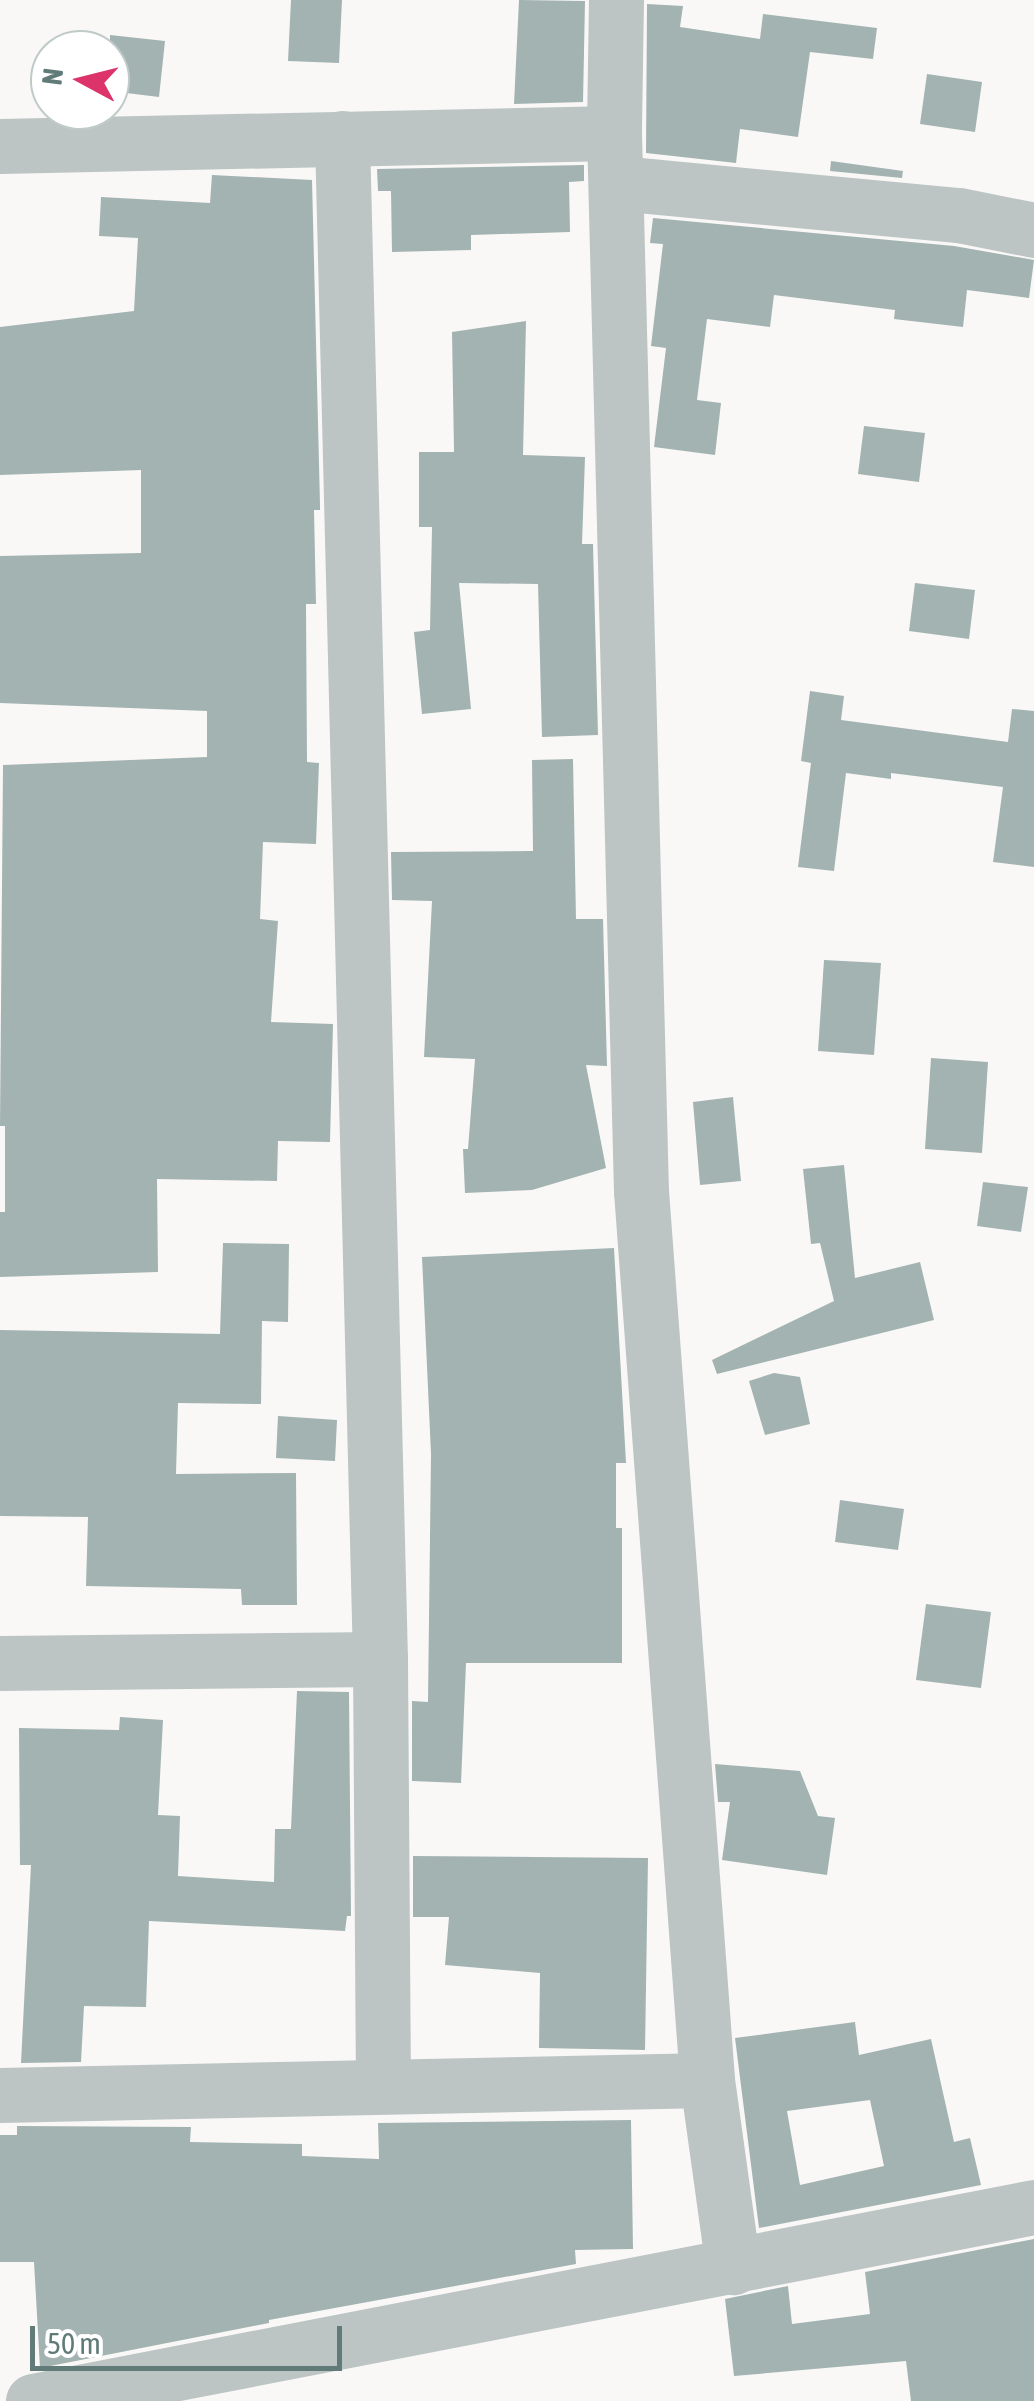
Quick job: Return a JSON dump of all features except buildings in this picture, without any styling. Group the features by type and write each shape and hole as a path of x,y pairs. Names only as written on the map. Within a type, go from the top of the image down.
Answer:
{"street":[{"path":"616,0 616,158 641,1191 707,2080 733,2267"},
{"path":"342,138 380,1659 383,2086"},
{"path":"0,146 342,138 616,158 1034,230"},
{"path":"0,1663 380,1659"},
{"path":"0,2095 707,2080"},
{"path":"33,2401 1034,2207"}]}
